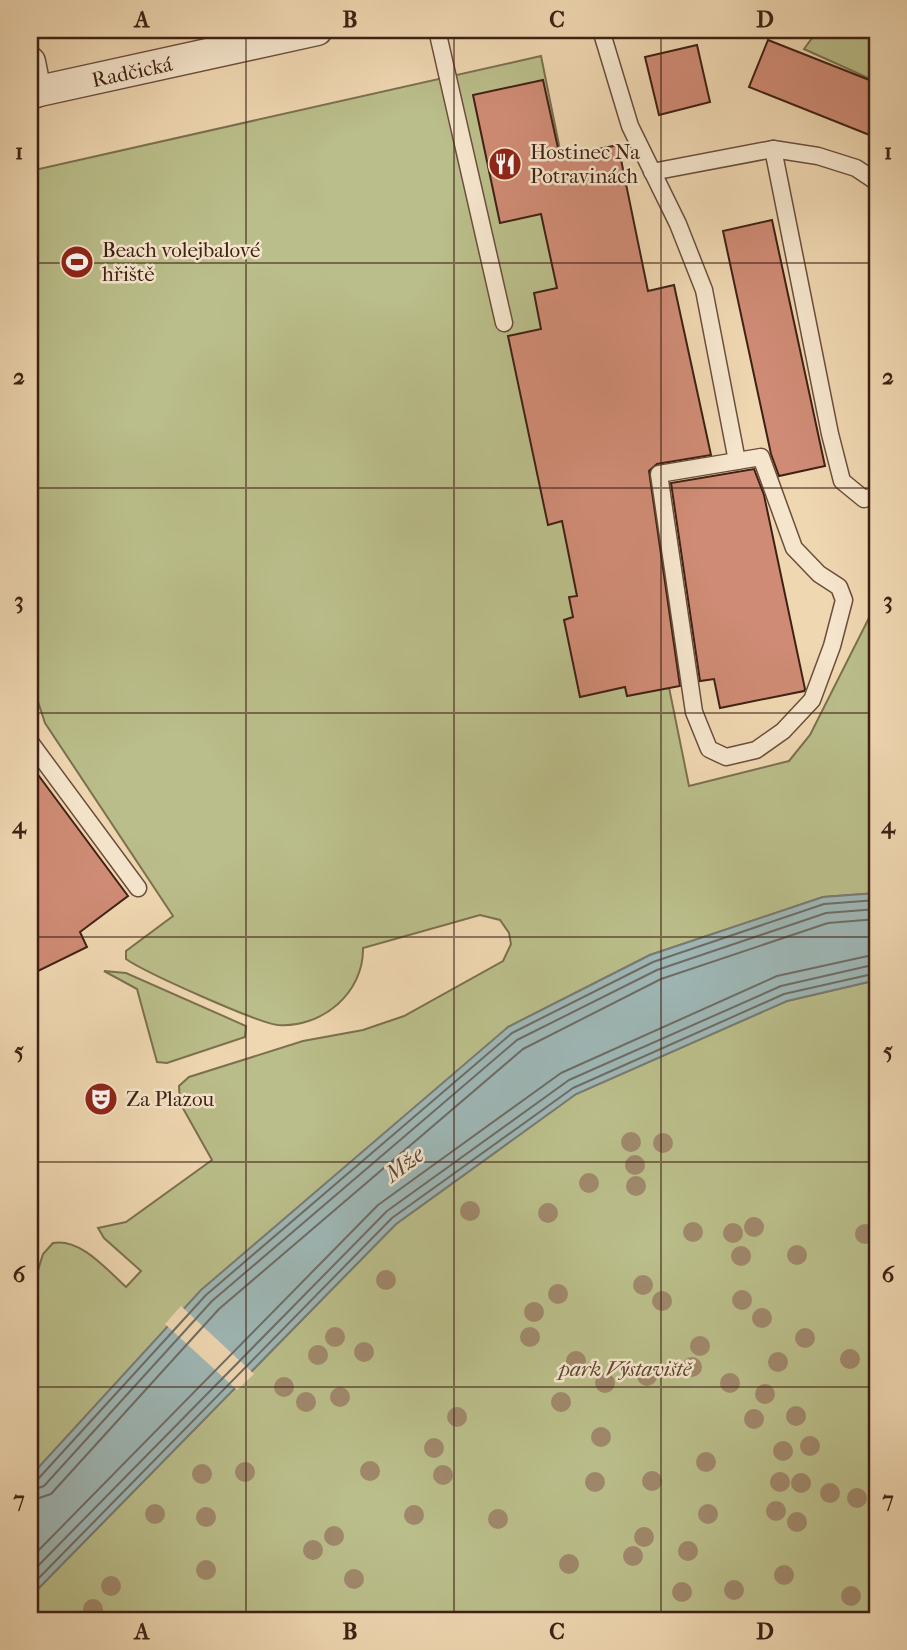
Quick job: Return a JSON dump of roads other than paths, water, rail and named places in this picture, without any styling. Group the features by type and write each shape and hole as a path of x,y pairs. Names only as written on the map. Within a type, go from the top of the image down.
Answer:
{"street":[{"name":"Radčická","path":"33,93 317,30"},
{"path":"30,62 33,93"}],"lane":[{"path":"437,30 504,323"},
{"path":"601,30 630,126 678,224 704,290 737,461"},
{"path":"652,172 773,149 830,160 856,168 877,181"},
{"path":"773,149 805,320 842,481 864,499 877,495"},
{"path":"761,457 794,548 819,574 839,587 844,600 832,646 812,700 783,732 756,750 726,757 709,749 694,712 659,474 737,461 761,457"},
{"path":"30,742 138,888"}],"water":[{"name":"Mže","path":"877,893 877,980 787,1001 576,1094 396,1224 30,1597 30,1479 37,1469 201,1290 508,1027 650,955 823,897"}],"place":[{"name":"Hostinec Na Potravinách","path":"505,164"},
{"name":"Beach volejbalové hřiště","path":"77,262"},
{"name":"Za Plazou","path":"101,1099"}],"park label":[{"name":"park Výstaviště","path":"625,1369"}]}
